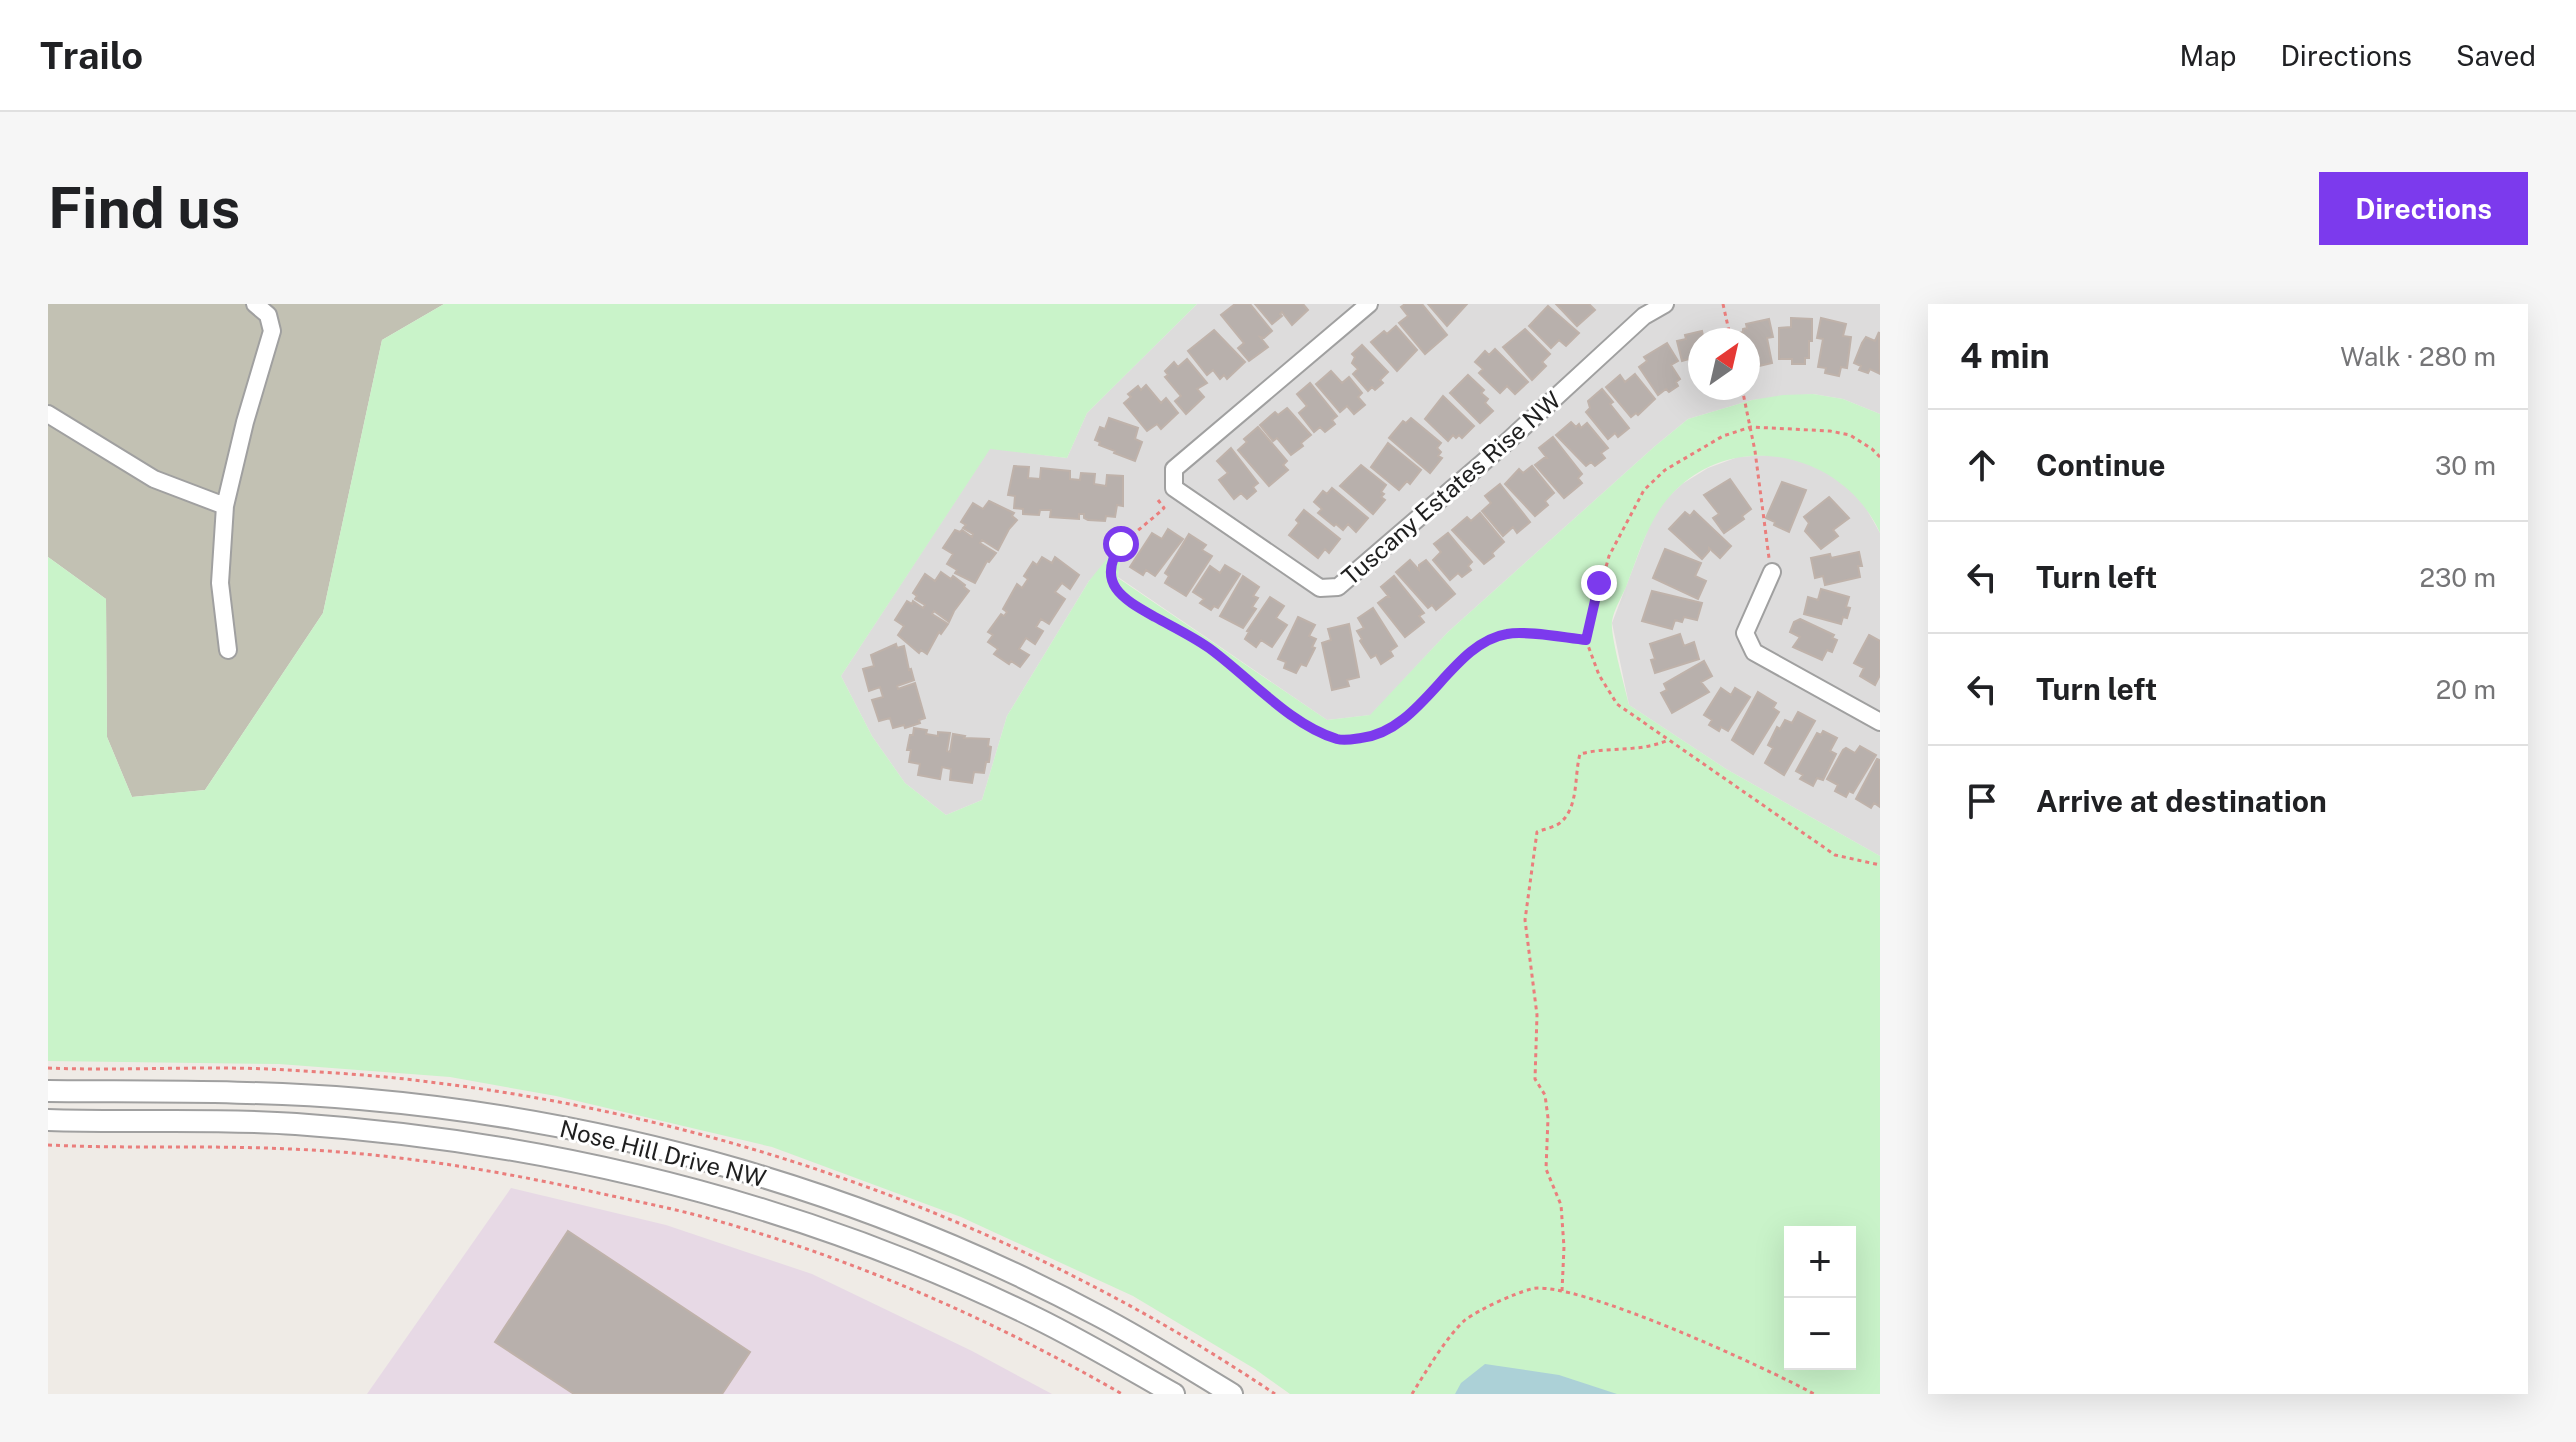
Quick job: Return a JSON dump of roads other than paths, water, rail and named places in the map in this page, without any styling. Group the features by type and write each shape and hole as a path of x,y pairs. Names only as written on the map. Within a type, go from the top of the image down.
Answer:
{"street":[{"path":"228,650 220,583 225,506 245,422 272,331 271,320 255,304"},
{"name":"Tuscany Estates Rise NW","path":"1369,304 1174,469 1174,488 1320,588 1338,587 1508,441 1644,316 1665,304"},
{"path":"48,414 154,479 225,506"},
{"path":"1772,572 1745,633 1754,652 1880,722"},
{"name":"Nose Hill Drive NW","path":"48,1091 359,1099 519,1120 649,1145 801,1189 870,1212 950,1245 1098,1315 1232,1394"},
{"name":"Nose Hill Drive NW","path":"48,1120 266,1123 339,1128 467,1142 557,1157 656,1179 791,1218 958,1282 1036,1318 1174,1394"}],"water":[{"path":"1485,1364 1559,1375 1617,1394 1455,1394 1461,1383"}]}
